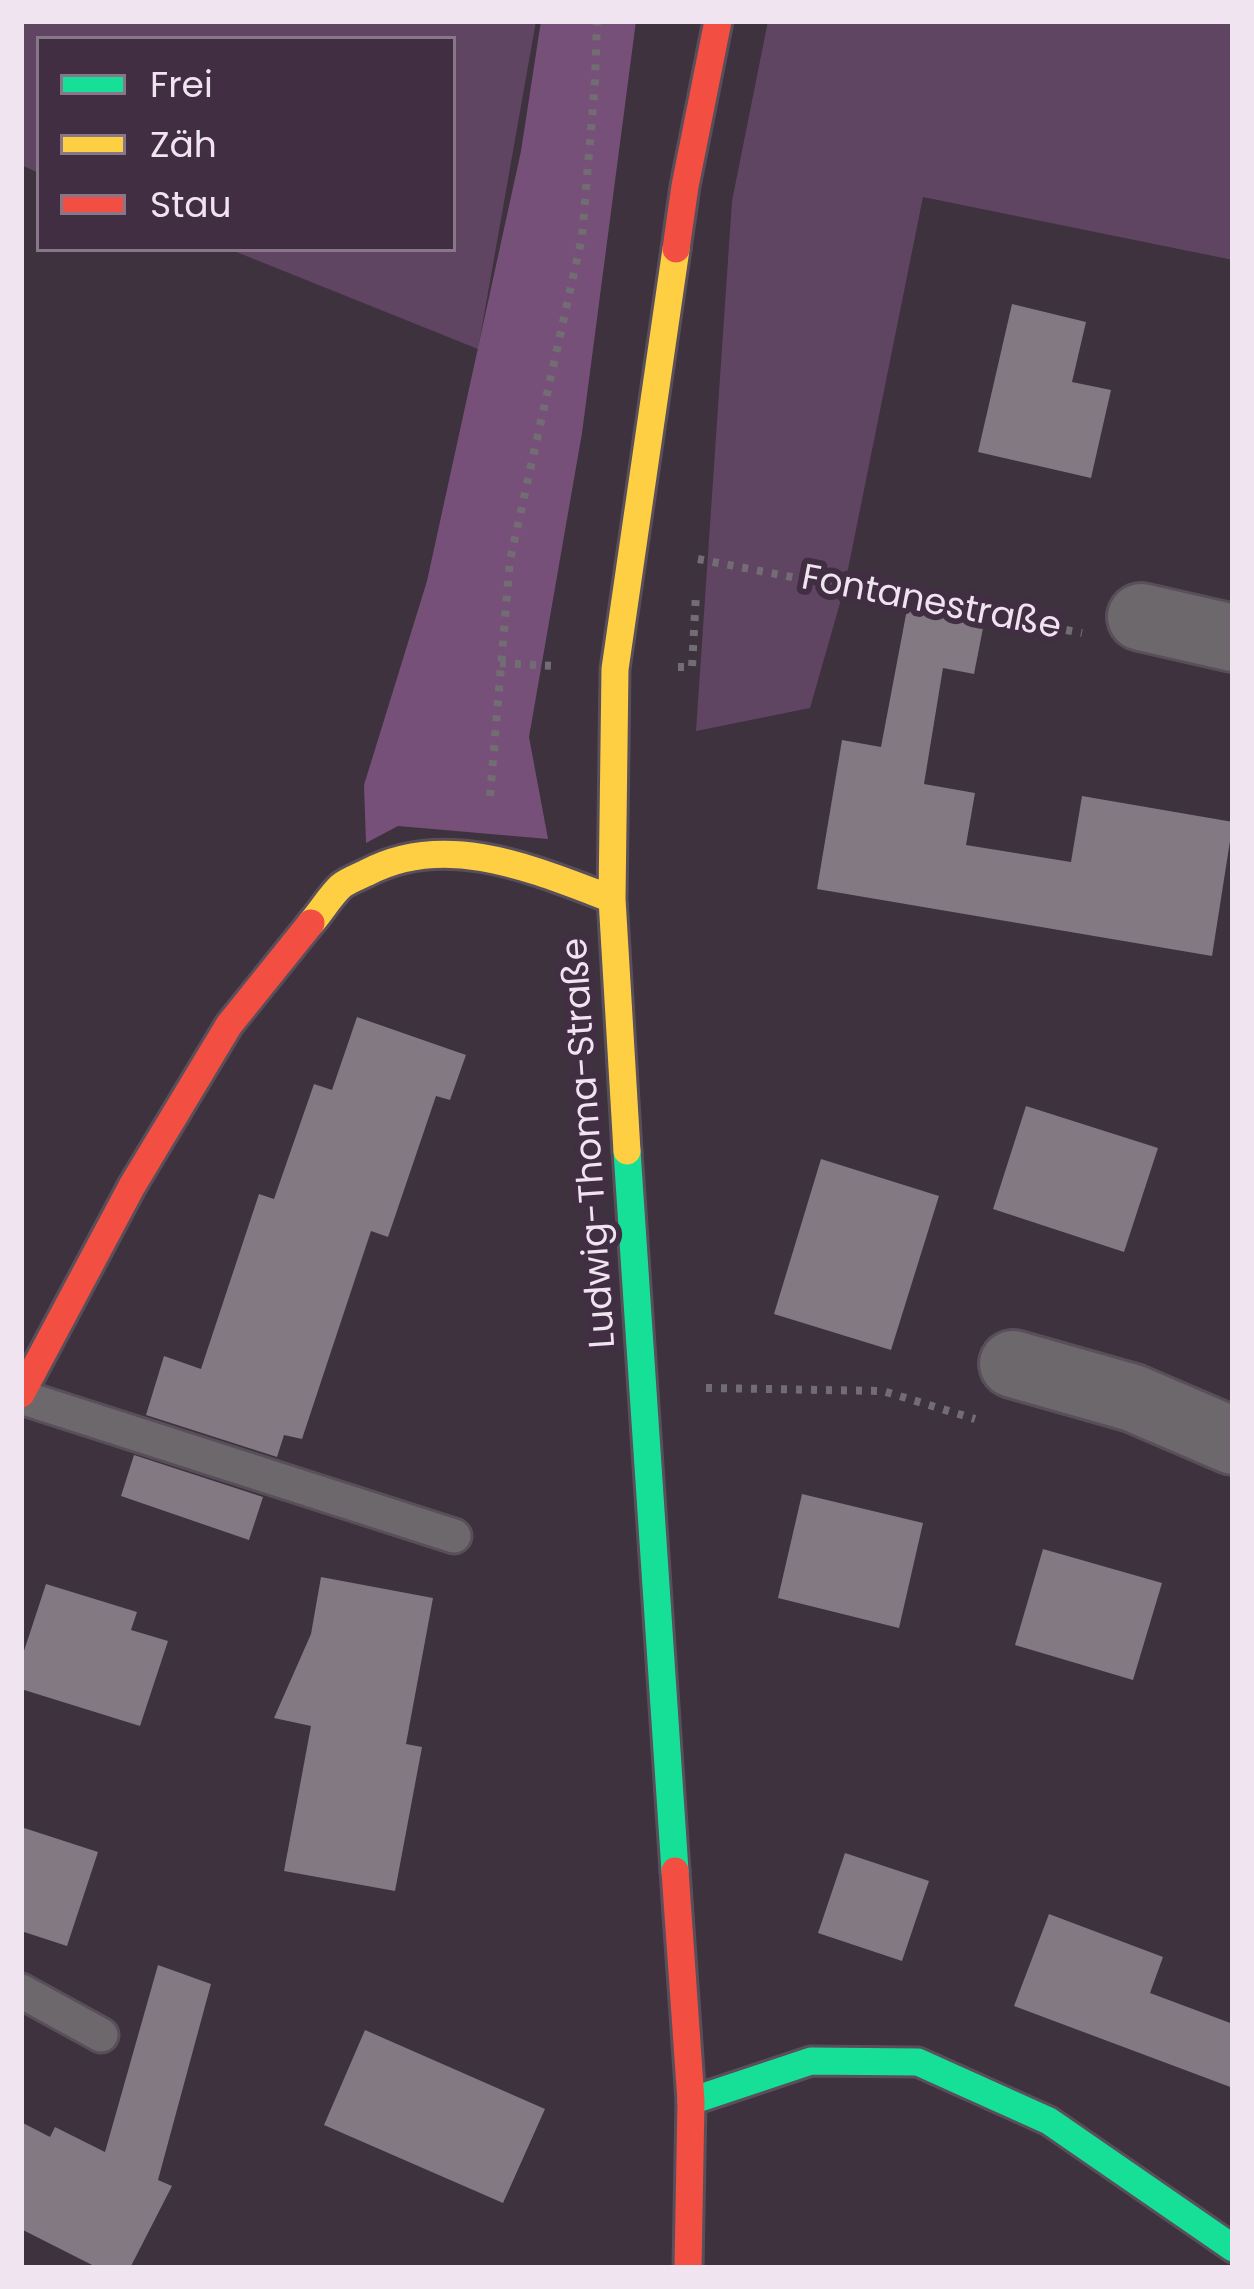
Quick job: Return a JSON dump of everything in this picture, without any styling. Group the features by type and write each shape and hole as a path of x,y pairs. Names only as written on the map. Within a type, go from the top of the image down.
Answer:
{"street":[{"name":"Ludwig-Thoma-Straße","path":"688,2268 691,2101 612,898 615,669 685,186 718,21"},
{"path":"1141,617 1233,638"},
{"path":"21,1395 131,1186 229,1025 342,885 382,864 425,855 476,855 612,898"},
{"path":"1013,1364 1133,1398 1233,1441"},
{"path":"691,2101 811,2061 918,2062 1049,2121 1233,2248"}],"lane":[{"path":"21,1395 454,1536"},
{"path":"21,1991 101,2035"}],"path":[{"path":"476,855 490,801 510,560 582,237 597,21"},
{"name":"Fontanestraße","path":"698,559 1087,634 1141,617"},
{"path":"642,1387 883,1391 975,1419 1013,1364"}],"shaded area":[{"path":"21,21 536,21 478,349 236,252 456,252 456,36 36,36 36,172 21,165"},
{"path":"541,21 636,21 582,433 529,737 548,839 398,826 366,843 364,785 427,581 521,151"},
{"path":"768,21 1233,21 1233,260 923,197 844,589 810,708 696,731 732,201"}],"building":[{"path":"1012,304 1086,322 1072,382 1111,390 1091,478 978,452"},
{"path":"911,588 955,595 952,612 985,618 974,674 943,668 924,784 975,793 966,845 1071,862 1082,796 1233,822 1212,956 817,889 842,740 881,747"},
{"path":"357,1017 466,1055 450,1100 436,1096 388,1237 371,1231 302,1439 284,1435 277,1457 146,1415 164,1356 201,1369 259,1194 274,1199 314,1084 332,1090"},
{"path":"1026,1106 1158,1148 1124,1252 993,1209"},
{"path":"821,1159 939,1196 891,1350 774,1314"},
{"path":"134,1455 263,1497 249,1540 121,1496"},
{"path":"802,1494 923,1523 899,1628 778,1598"},
{"path":"1043,1549 1162,1583 1133,1680 1015,1645"},
{"path":"321,1577 433,1598 406,1744 422,1747 395,1891 284,1871 311,1726 274,1718 311,1634"},
{"path":"46,1584 137,1612 131,1630 168,1641 140,1726 21,1689 21,1660"},
{"path":"21,1827 98,1852 67,1946 21,1931"},
{"path":"845,1853 929,1881 902,1961 818,1933"},
{"path":"1049,1914 1163,1957 1150,1993 1233,2024 1233,2088 1014,2006"},
{"path":"158,1965 211,1984 158,2180 172,2186 130,2268 98,2268 21,2229 21,2122 50,2137 55,2127 105,2152"},
{"path":"365,2030 545,2109 503,2203 324,2125"}],"traffic: fast":[{"path":"627,1151 675,1871"},
{"path":"691,2101 811,2061 918,2062 1049,2121 1233,2248"}],"traffic: slow":[{"path":"627,1151 612,899 615,669 676,249"},
{"path":"311,923 346,882 396,861 427,855 490,859 612,899"}],"traffic: jam":[{"path":"676,249 718,21"},
{"path":"21,1394 132,1186 229,1025 311,923"},
{"path":"675,1871 691,2101 688,2268"}]}
